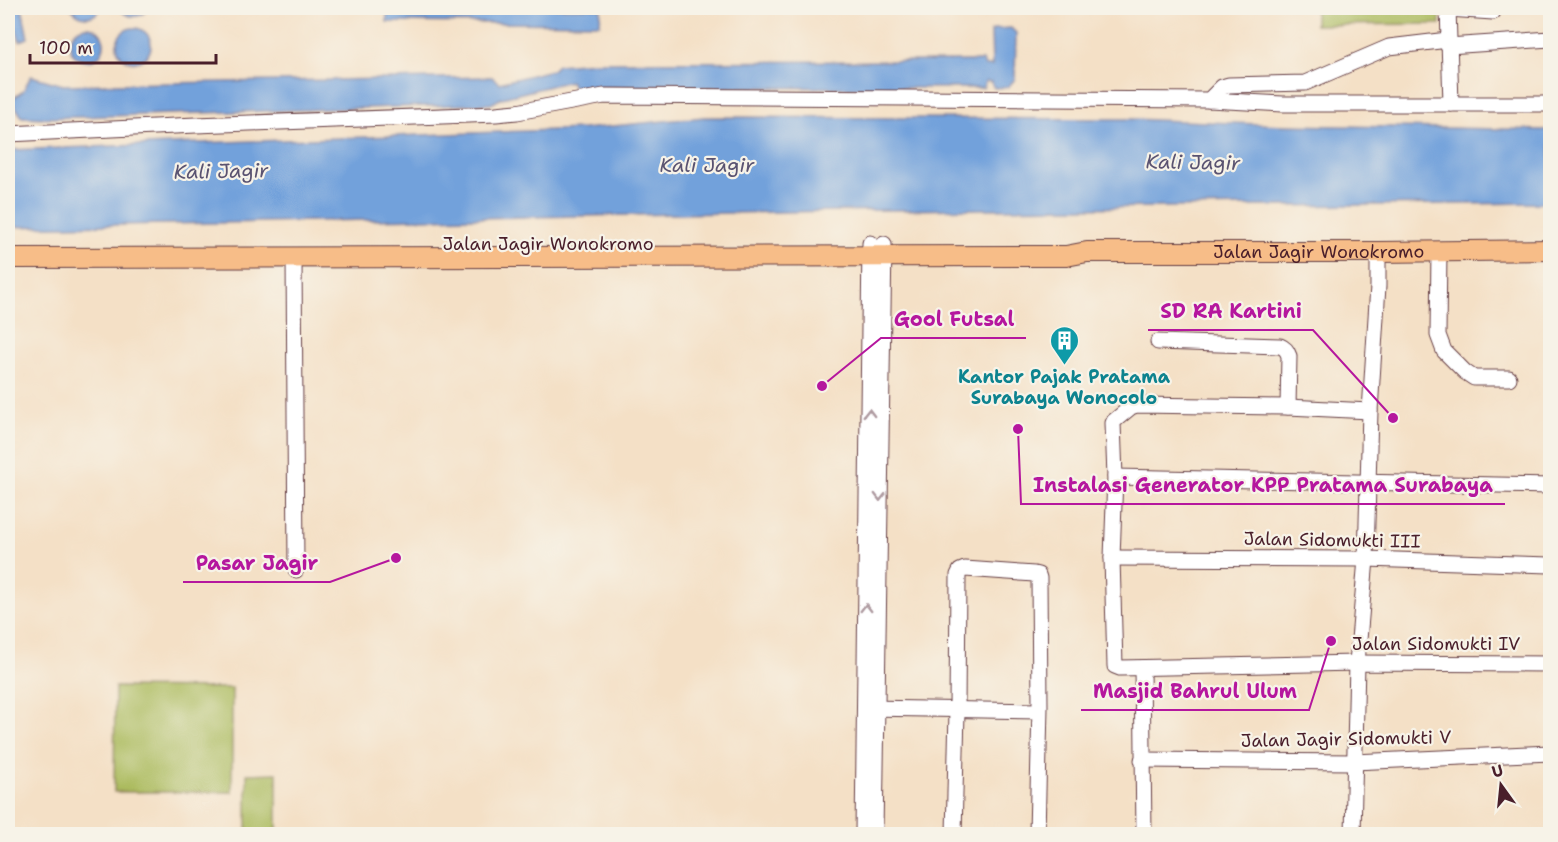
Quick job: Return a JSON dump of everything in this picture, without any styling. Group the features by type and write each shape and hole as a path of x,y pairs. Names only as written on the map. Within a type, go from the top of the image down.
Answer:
{"main road":[{"name":"Jalan Jagir Wonokromo","path":"8,258 93,251 877,250 1050,243 1066,245 1087,252 1551,250"},
{"name":"Jalan Jagir Wonokromo","path":"8,244 93,251 294,257 666,250"}],"street":[{"path":"1451,104 1448,8 1492,12"},
{"path":"1209,100 1222,87 1229,85 1305,83 1389,47 1551,39"},
{"path":"8,134 496,114 604,96 1209,100 1283,104 1551,104"},
{"path":"875,834 871,709 877,250"},
{"path":"1440,250 1438,335 1444,351 1474,378 1509,378"},
{"path":"1353,834 1357,663 1366,559 1378,252"},
{"path":"294,257 296,570"},
{"path":"1158,342 1280,346 1284,348 1288,351 1289,356 1288,407"},
{"path":"1113,558 1115,477 1113,423 1135,406 1288,407 1370,411"},
{"path":"1115,477 1551,486"},
{"name":"Jalan Sidomukti III","path":"1113,558 1366,559 1551,565"},
{"name":"Jalan Sidomukti IV","path":"1113,558 1114,662 1115,666 1120,668 1357,663 1551,664"},
{"path":"954,834 958,575 965,569 1034,574 1039,578 1040,711 1037,834"},
{"path":"1142,668 1144,834"},
{"path":"871,709 1040,711"},
{"path":"863,834 871,709"},
{"name":"Jalan Jagir Sidomukti V","path":"1142,760 1354,762 1551,753"}],"green space":[{"path":"1315,8 1440,8 1440,24 1315,25"},
{"path":"115,687 232,688 232,792 114,792"},
{"path":"277,773 277,834 247,834 247,774"}],"water":[{"path":"8,8 22,8 28,38 20,41 12,19 8,18"},
{"path":"71,8 102,8 95,15 86,17 78,15"},
{"path":"119,8 149,8 138,16 130,16"},
{"path":"387,8 601,8 600,24 387,22"},
{"path":"87,27 99,32 104,44 99,56 87,61 75,56 70,44 75,32"},
{"path":"134,28 146,33 151,45 146,57 134,62 122,57 117,45 122,33"},
{"path":"1011,28 1016,33 1015,79 1008,87 994,88 991,82 986,81 983,88 573,87 570,81 502,98 491,104 46,118 22,117 11,100 23,91 31,76 63,85 492,77 499,83 552,70 557,65 596,62 983,61 985,66 992,66 991,31"},
{"name":"Kali Jagir","path":"704,117 1131,119 1284,125 1550,130 1550,203 889,210 8,227 8,150 583,129"}],"place":[{"name":"Kantor Pajak Pratama Surabaya Wonocolo","path":"1064,366"},
{"name":"Gool Futsal","path":"822,386"},
{"name":"SD RA Kartini","path":"1393,418"},
{"name":"Instalasi Generator KPP Pratama Surabaya","path":"1018,429"},
{"name":"Pasar Jagir","path":"396,558"},
{"name":"Masjid Bahrul Ulum","path":"1331,641"}]}
